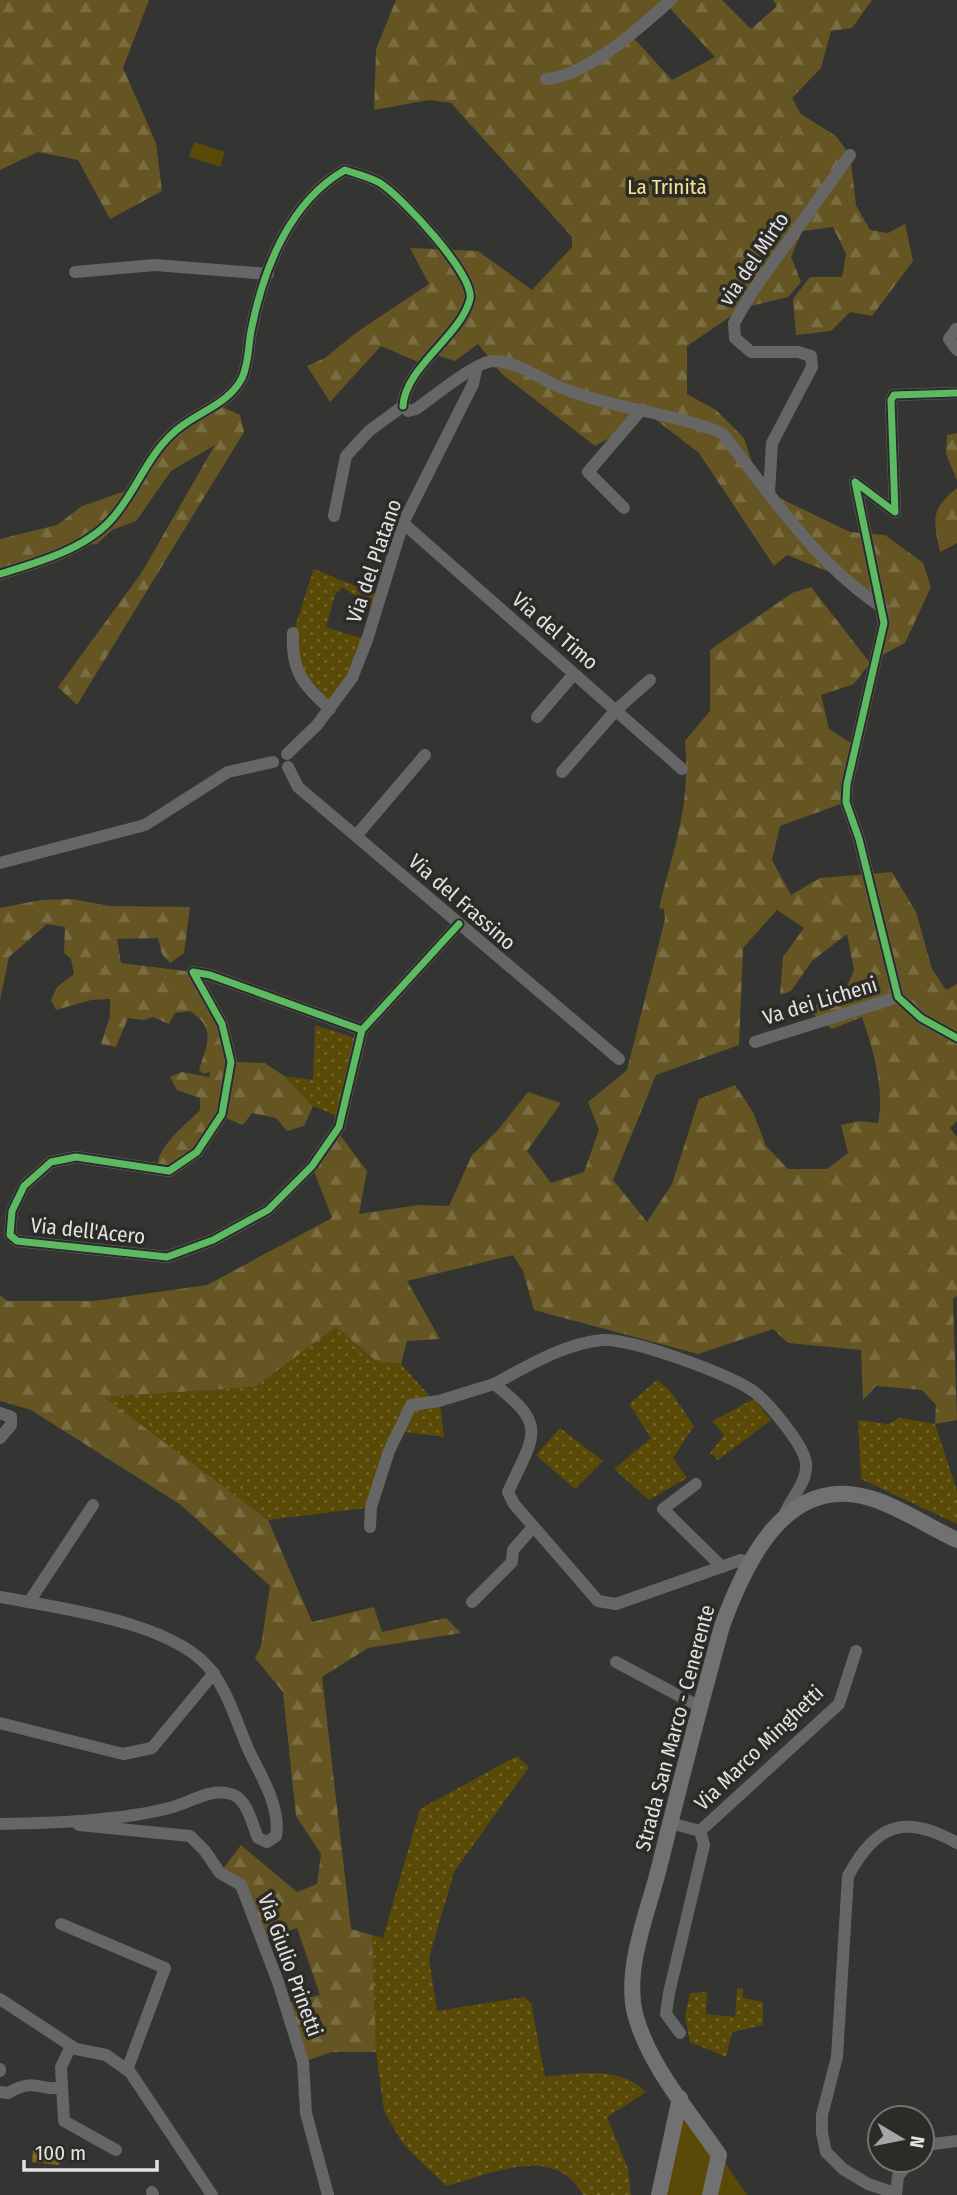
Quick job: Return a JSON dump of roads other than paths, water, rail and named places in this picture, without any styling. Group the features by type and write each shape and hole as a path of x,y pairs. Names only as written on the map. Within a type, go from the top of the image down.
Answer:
{"main road":[{"name":"Strada San Marco - Cenerente","path":"710,2195 719,2155 642,2038 633,1994 639,1947 722,1626 749,1562 784,1516 803,1502 820,1497 862,1497 957,1540"},
{"path":"659,2195 680,2098"}],"street":[{"path":"546,79 556,78 597,59 671,0"},
{"name":"via del Mirto","path":"769,493 772,443 812,367 811,356 798,352 751,352 735,338 734,323 752,292 850,155"},
{"path":"0,574 61,553 110,522 171,434 221,402 240,382 247,366 251,332 277,250 303,203 330,179 345,170 380,183 425,226 468,281 470,298 461,316 406,391 402,406 369,431 345,456 334,516"},
{"path":"75,272 155,265 268,274"},
{"path":"956,329 949,340 957,350"},
{"path":"402,406 408,411 416,409 477,367 491,361 514,365 564,389 698,423 722,433 824,561 859,593 883,608"},
{"name":"Via del Platano","path":"288,761 330,709 361,661 403,523 473,384 477,367"},
{"path":"957,393 908,392 894,395 891,400 895,512 855,482 883,608 884,624 847,784 846,802 859,839 898,998 920,1018 957,1038"},
{"path":"624,509 588,472 642,409"},
{"name":"Via del Timo","path":"403,523 682,769"},
{"path":"293,633 292,653 298,675 330,709"},
{"path":"537,717 574,674"},
{"path":"562,772 616,710 650,680"},
{"path":"356,836 425,755"},
{"path":"0,863 145,825 228,772 273,762 277,769 288,761"},
{"name":"Via del Frassino","path":"288,761 298,787 619,1059"},
{"name":"Via dell'Acero","path":"362,1030 210,975 193,972 222,1024 231,1062 222,1114 197,1152 169,1171 76,1157 51,1162 24,1186 12,1211 10,1235 17,1241 167,1257 213,1240 268,1210 312,1166 339,1127 362,1030 459,924"},
{"name":"Va dei Licheni","path":"755,1042 898,998"},
{"path":"370,1527 371,1507 389,1451 411,1405 439,1401 494,1384 541,1359 589,1342 607,1340 681,1360 735,1380 762,1399 801,1448 806,1462 806,1477 784,1516"},
{"path":"494,1384 521,1405 531,1423 528,1447 508,1492 514,1504 598,1601 616,1604 741,1560 749,1562"},
{"path":"0,1413 11,1417 10,1425 0,1438"},
{"path":"696,1484 663,1509 722,1567"},
{"path":"29,1602 93,1504"},
{"path":"472,1602 512,1562 513,1550 533,1527"},
{"path":"0,1597 110,1618 155,1632 202,1660 214,1673 273,1804 276,1836 267,1842 258,1839 242,1800 230,1793 204,1795 173,1807 115,1816 0,1824"},
{"name":"Via Marco Minghetti","path":"700,1831 839,1704 856,1651"},
{"path":"616,1662 700,1707"},
{"path":"0,1723 123,1754 152,1748 214,1673"},
{"name":"Via Giulio Prinetti","path":"40,1821 156,1830 190,1836 205,1850 220,1873 241,1885 282,1993 300,2050 306,2113 328,2195"},
{"name":"Via Marco Minghetti","path":"670,1823 700,1831"},
{"path":"900,2174 896,2194 868,2184 843,2169 827,2152 822,2133 822,2116 837,2057 848,1875 860,1854 881,1832 905,1826 932,1828 957,1843"},
{"name":"Via Marco Minghetti","path":"680,2033 666,2014 705,1845 700,1831"},
{"path":"61,1924 169,1966 127,2070"},
{"path":"0,1999 71,2046 106,2055 127,2070 212,2195"},
{"path":"71,2046 61,2067 64,2121 116,2150"},
{"path":"0,2092 8,2093 21,2086 41,2084 54,2089 62,2087"},
{"path":"936,2144 957,2141"}],"park label":[{"name":"La Trinità","path":"667,187"}]}
